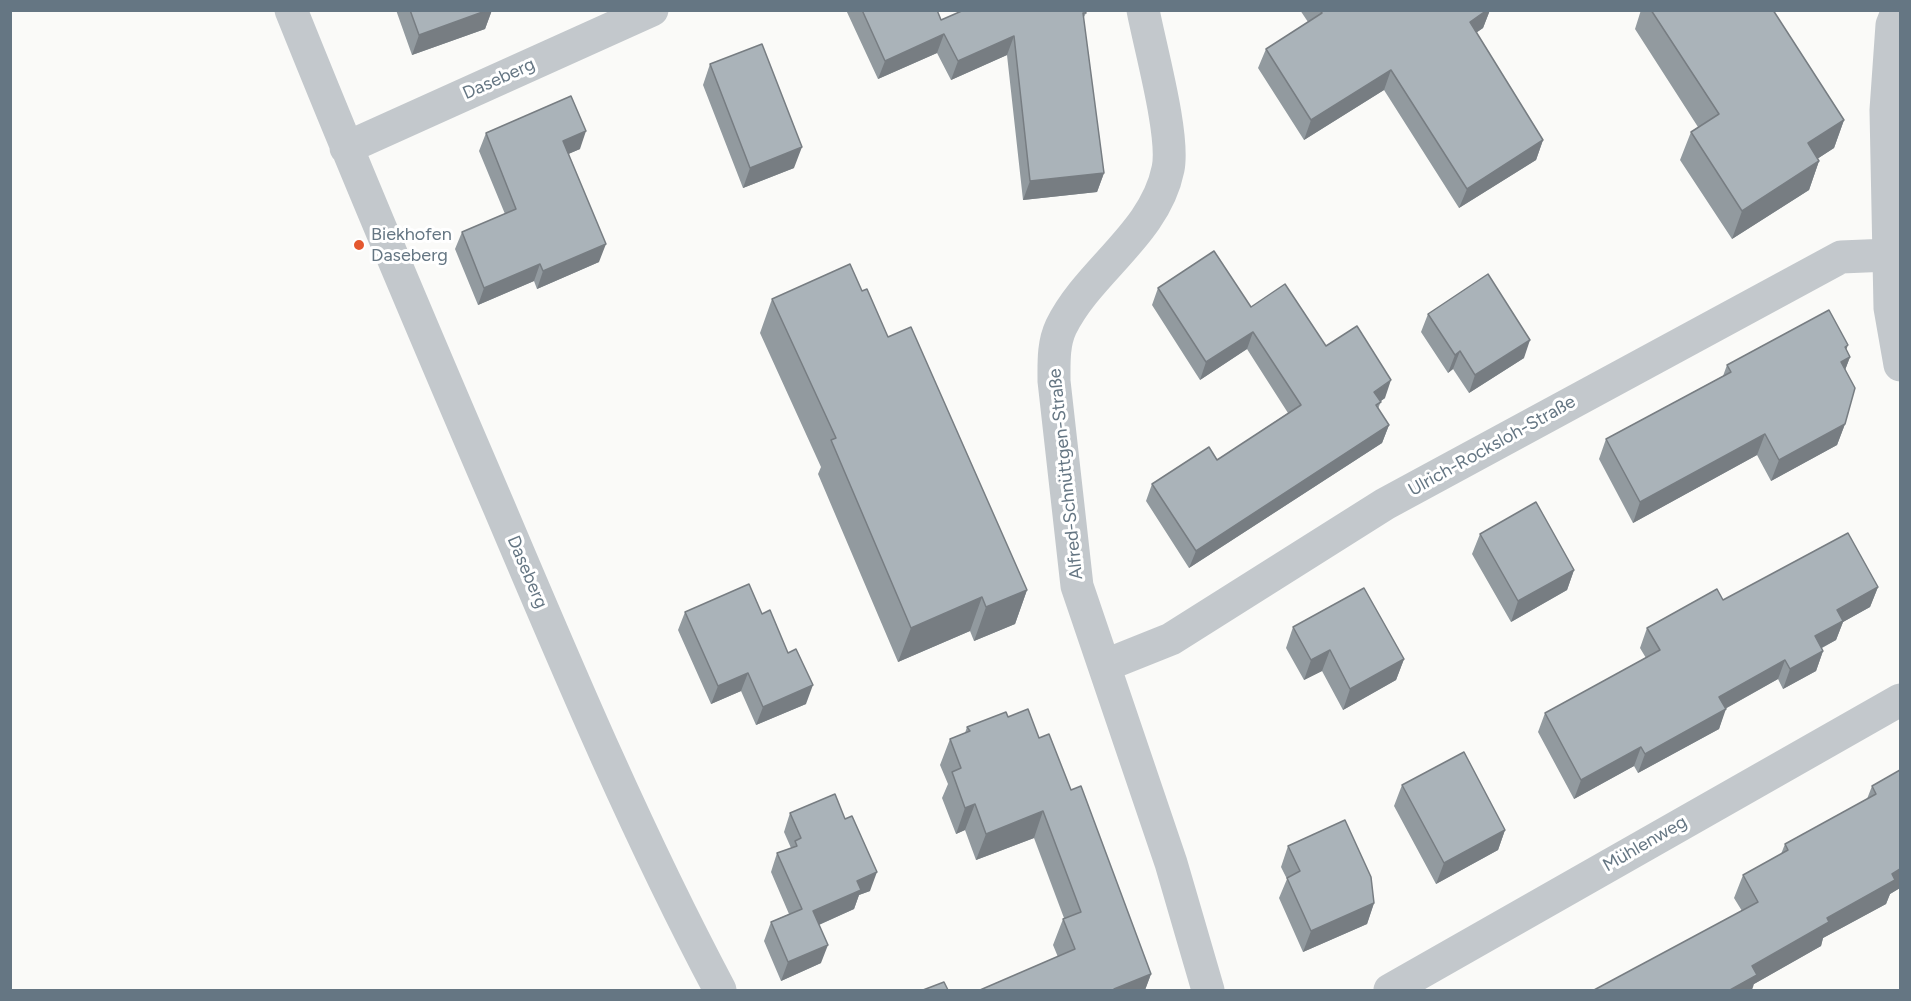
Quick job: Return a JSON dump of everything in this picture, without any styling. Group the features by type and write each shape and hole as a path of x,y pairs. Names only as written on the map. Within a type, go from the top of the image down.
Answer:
{"street":[{"name":"Daseberg","path":"291,10 346,148 589,719 644,841 720,990"},
{"name":"Daseberg","path":"346,148 652,10"},
{"name":"Alfred-Schnüttgen-Straße","path":"1143,10 1166,128 1169,168 1158,197 1134,236 1074,306 1060,329 1054,352 1054,381 1077,586 1106,665 1171,863 1208,990"},
{"path":"1898,10 1892,25 1886,110 1890,309 1900,365"},
{"name":"Ulrich-Rocksloh-Straße","path":"1106,665 1171,639 1385,504 1841,256 1889,255"},
{"name":"Mühlenweg","path":"1390,990 1900,700"}],"building":[{"path":"410,10 488,10 419,35"},
{"path":"862,10 937,10 941,20 964,10 1085,10 1086,13 1083,13 1104,173 1030,181 1014,36 958,61 944,34 885,61"},
{"path":"1320,10 1487,10 1470,22 1543,140 1467,189 1391,70 1311,120 1266,49 1322,13"},
{"path":"1651,10 1773,10 1844,120 1808,143 1819,161 1742,211 1691,132 1719,114"},
{"path":"762,44 802,147 750,168 710,64"},
{"path":"571,96 586,131 563,141 606,244 543,271 540,264 484,288 462,232 516,209 486,133"},
{"path":"1214,251 1251,307 1285,284 1326,346 1357,326 1391,380 1374,392 1381,402 1376,405 1389,425 1196,551 1152,484 1209,447 1217,460 1301,405 1253,332 1206,362 1158,288"},
{"path":"850,264 862,291 867,289 888,337 911,327 1027,590 986,607 982,597 911,628 831,440 836,438 772,299"},
{"path":"1488,274 1530,340 1475,375 1460,351 1455,355 1428,314"},
{"path":"1829,310 1848,345 1845,347 1850,357 1841,362 1855,388 1845,424 1779,460 1765,434 1640,502 1606,439 1731,372 1727,365"},
{"path":"1536,502 1574,570 1518,601 1480,534"},
{"path":"1848,533 1878,587 1837,610 1843,621 1815,636 1823,651 1790,669 1785,660 1719,697 1726,709 1645,754 1641,747 1581,780 1545,713 1660,650 1647,628 1717,589 1723,600"},
{"path":"749,584 762,614 770,610 788,653 796,649 813,685 763,707 748,673 718,686 685,612"},
{"path":"1364,588 1404,659 1350,689 1330,650 1311,660 1293,627"},
{"path":"1028,709 1039,738 1049,734 1071,790 1081,786 1151,974 1115,990 980,990 1075,949 1063,919 1081,912 1043,811 986,834 975,804 965,808 952,772 961,768 950,739 970,731 967,727 1006,712 1008,717"},
{"path":"1464,752 1505,830 1444,863 1402,785"},
{"path":"1900,770 1900,869 1892,874 1895,880 1827,918 1829,922 1752,966 1757,975 1730,990 1594,990 1758,902 1743,875 1788,850 1785,844 1876,794 1872,786"},
{"path":"835,794 845,819 852,816 877,872 857,881 861,890 813,911 828,945 788,962 771,922 802,909 777,853 797,846 795,841 801,838 790,813"},
{"path":"1345,820 1371,877 1374,903 1311,931 1287,878 1300,871 1288,846"},
{"path":"944,982 948,990 923,990"}],"place":[{"name":"Biekhofen Daseberg","path":"359,245"}]}
